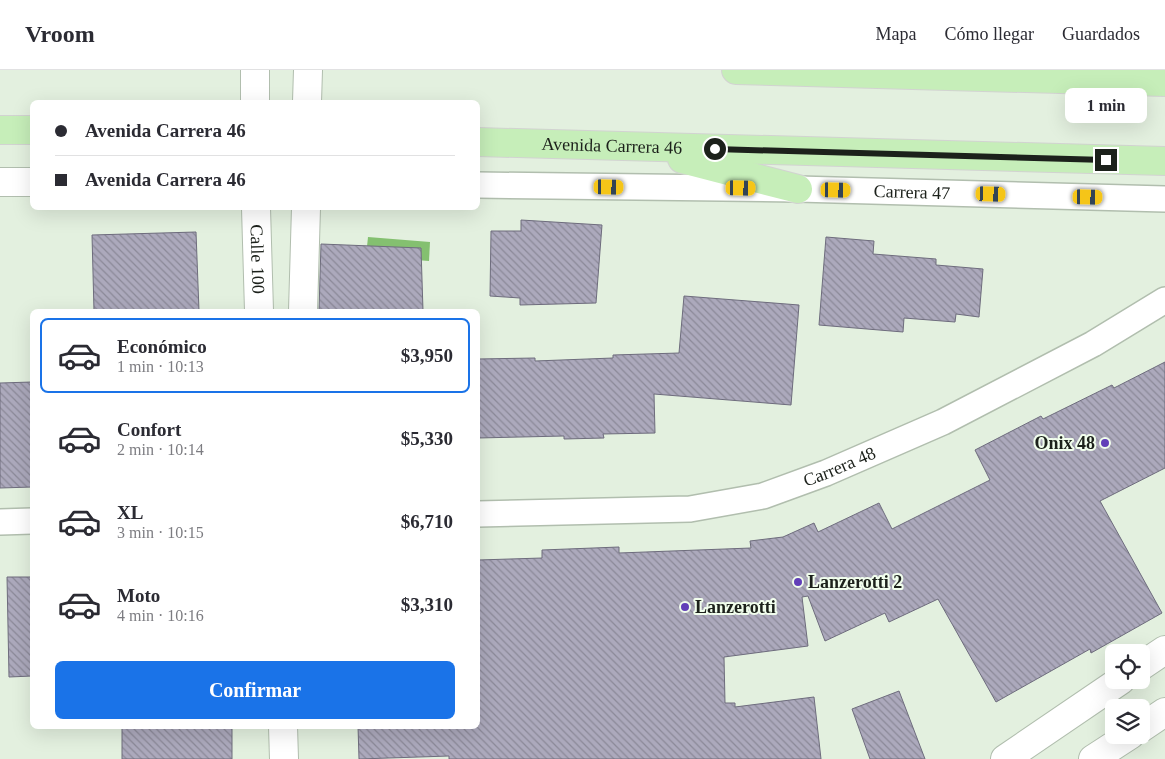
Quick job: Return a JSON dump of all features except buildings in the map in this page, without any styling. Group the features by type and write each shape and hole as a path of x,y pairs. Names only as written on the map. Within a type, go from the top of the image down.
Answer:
{"main road":[{"path":"736,70 1165,82"},
{"path":"0,130 30,130"},
{"name":"Avenida Carrera 46","path":"480,142 1165,161"},
{"path":"637,147 798,189"}],"street":[{"path":"255,70 255,100"},
{"path":"307,100 308,70"},
{"path":"0,182 30,182"},
{"name":"Carrera 47","path":"480,185 798,189 1165,199"},
{"name":"Calle 100","path":"256,210 259,309"},
{"path":"303,309 306,210"},
{"name":"Carrera 48","path":"480,514 690,509 763,496 826,473 943,422 1093,344 1165,300"},
{"path":"0,522 30,522"},
{"path":"1150,660 1165,650"},
{"path":"1005,759 1108,689"},
{"path":"1150,722 1165,712"},
{"path":"283,729 284,759"},
{"path":"1093,759 1116,744"}],"shaded area":[{"path":"368,237 430,242 429,261 366,256"}],"place":[{"name":"Onix 48","path":"1105,443"},
{"name":"Lanzerotti 2","path":"798,582"},
{"name":"Lanzerotti","path":"685,607"}],"route":[{"path":"715,149 1106,160"}]}
